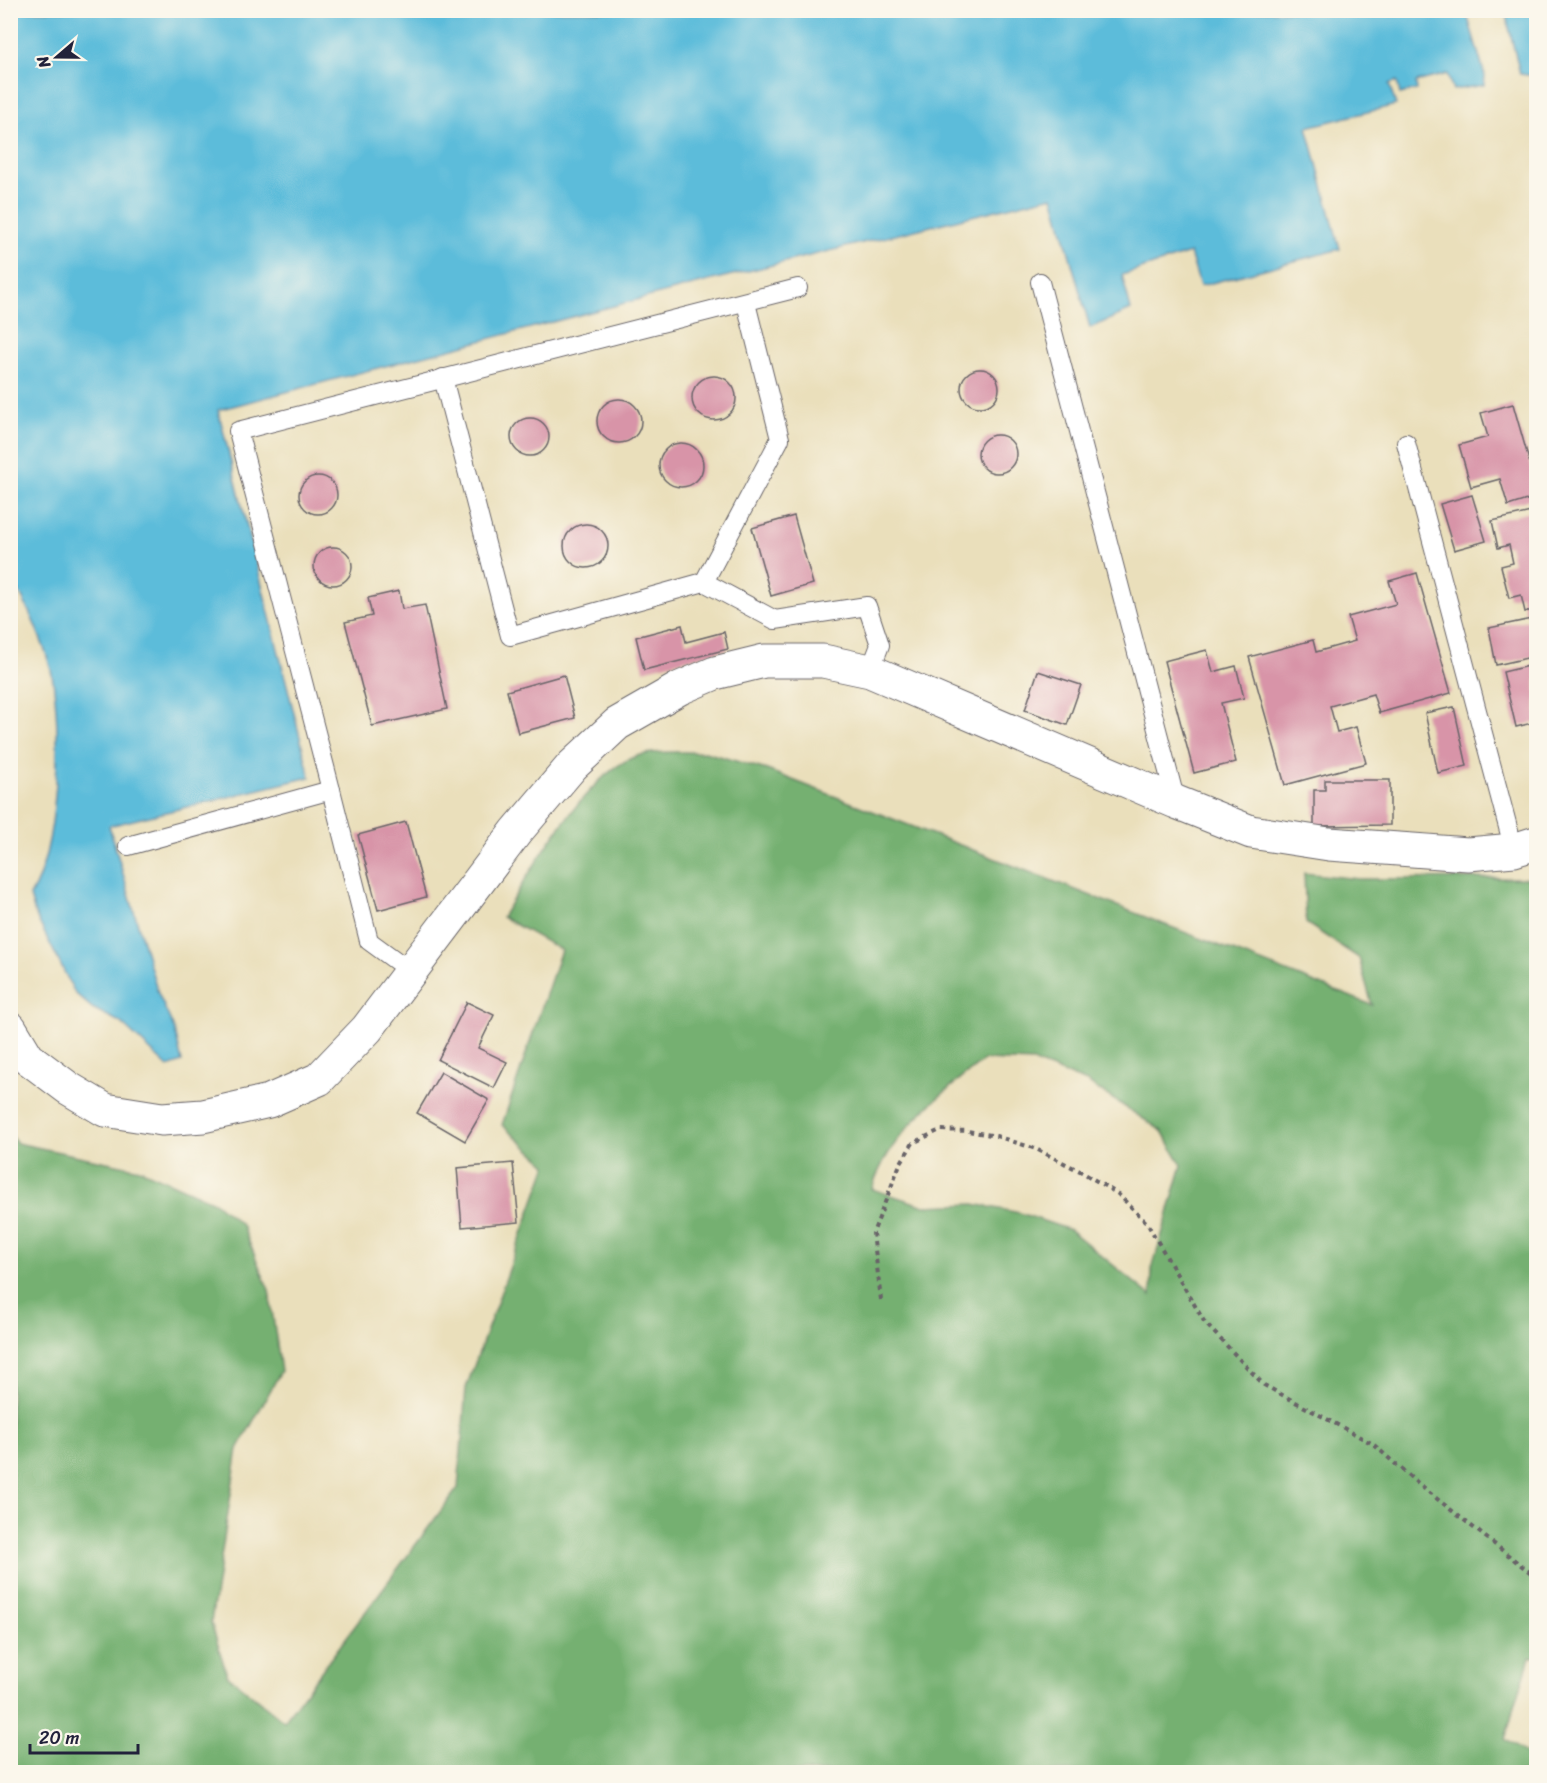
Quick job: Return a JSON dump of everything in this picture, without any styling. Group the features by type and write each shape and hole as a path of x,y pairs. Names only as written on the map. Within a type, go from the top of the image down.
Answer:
{"street":[{"path":"10,1028 28,1058 68,1088 105,1110 162,1119 203,1116 269,1101 319,1080 367,1029 523,824 572,766 617,724 680,688 715,673 764,661 823,662 870,671 1251,832 1329,844 1468,854 1525,846"}],"lane":[{"path":"1040,282 1176,802"},
{"path":"410,971 369,942 238,431 798,288"},
{"path":"704,582 780,439 746,303"},
{"path":"443,378 510,636 704,582 775,620 867,606 880,645 870,671"},
{"path":"1406,443 1525,846"},
{"path":"129,846 331,790"}],"path":[{"path":"881,1300 873,1233 900,1164 914,1143 940,1130 968,1131 996,1136 1036,1149 1080,1171 1118,1194 1147,1223 1204,1323 1264,1385 1373,1444 1417,1483 1536,1577"}],"green space":[{"path":"664,752 705,752 767,770 1372,1005 1359,958 1306,923 1304,873 1360,879 1536,878 1536,1657 1530,1657 1505,1739 1536,1760 1536,1772 11,1772 11,1135 17,1143 140,1169 214,1202 242,1225 269,1290 281,1371 238,1449 211,1622 227,1675 284,1721 458,1488 466,1388 547,1165 502,1125 561,950 502,917 562,824 600,780 620,764 640,755","holes":["984,1060 1034,1062 1087,1082 1162,1131 1182,1165 1152,1269 1151,1296 1070,1230 1020,1213 974,1204 925,1206 872,1189 890,1150 903,1133 934,1101"]}],"water":[{"path":"11,11 1466,11 1485,76 1484,85 1453,90 1447,74 1416,82 1417,90 1400,94 1397,81 1389,84 1396,105 1307,127 1340,249 1200,286 1190,253 1122,275 1131,310 1090,328 1053,196 720,278 218,410 310,777 109,826 158,993 175,1031 182,1062 168,1067 120,1022 92,1008 75,993 35,914 30,896 40,875 52,819 56,788 57,726 52,675 45,652 23,598 11,578"},
{"path":"1505,11 1536,11 1536,76 1520,74"}],"building":[{"path":"980,369 993,375 999,388 993,401 980,407 967,401 961,388 967,375"},
{"path":"714,376 730,382 736,398 730,414 714,420 698,414 692,398 698,382"},
{"path":"619,399 635,405 641,421 635,437 619,443 603,437 597,421 603,405"},
{"path":"1513,404 1536,485 1536,497 1508,506 1500,479 1471,487 1459,445 1488,437 1481,413"},
{"path":"530,418 543,424 549,437 543,450 530,456 517,450 511,437 517,424"},
{"path":"997,435 1010,441 1016,454 1010,467 997,473 984,467 978,454 984,441"},
{"path":"681,443 696,450 703,465 696,480 681,487 666,480 659,465 666,450"},
{"path":"318,476 331,482 337,495 331,508 318,514 305,508 299,495 305,482"},
{"path":"1472,495 1486,541 1454,550 1440,504"},
{"path":"1535,511 1536,609 1525,612 1521,595 1509,598 1501,566 1513,563 1509,545 1498,548 1492,521"},
{"path":"794,516 813,584 771,596 752,528"},
{"path":"586,524 602,530 608,546 602,562 586,568 570,562 564,546 570,530"},
{"path":"333,547 346,553 352,566 346,579 333,585 320,579 314,566 320,553"},
{"path":"1417,573 1451,693 1379,713 1373,694 1330,706 1337,732 1356,727 1366,763 1285,785 1249,657 1313,640 1316,652 1355,641 1348,617 1396,604 1389,581"},
{"path":"399,591 402,609 425,605 447,709 372,726 345,622 372,616 368,598"},
{"path":"1536,618 1536,656 1496,665 1489,628"},
{"path":"682,625 686,642 724,632 728,649 644,670 636,637"},
{"path":"1207,650 1213,672 1236,666 1244,698 1221,703 1236,762 1194,773 1164,661"},
{"path":"1536,664 1536,722 1516,727 1503,672"},
{"path":"1038,671 1081,685 1067,725 1025,710"},
{"path":"564,675 575,718 518,733 507,691"},
{"path":"1454,707 1467,766 1438,773 1425,713"},
{"path":"1325,780 1390,780 1390,825 1314,826 1314,790 1325,790"},
{"path":"406,822 426,897 378,910 358,835"},
{"path":"467,1002 494,1015 478,1048 507,1062 494,1088 438,1060"},
{"path":"441,1072 489,1100 465,1141 417,1113"},
{"path":"513,1163 519,1222 462,1227 457,1168"}]}
